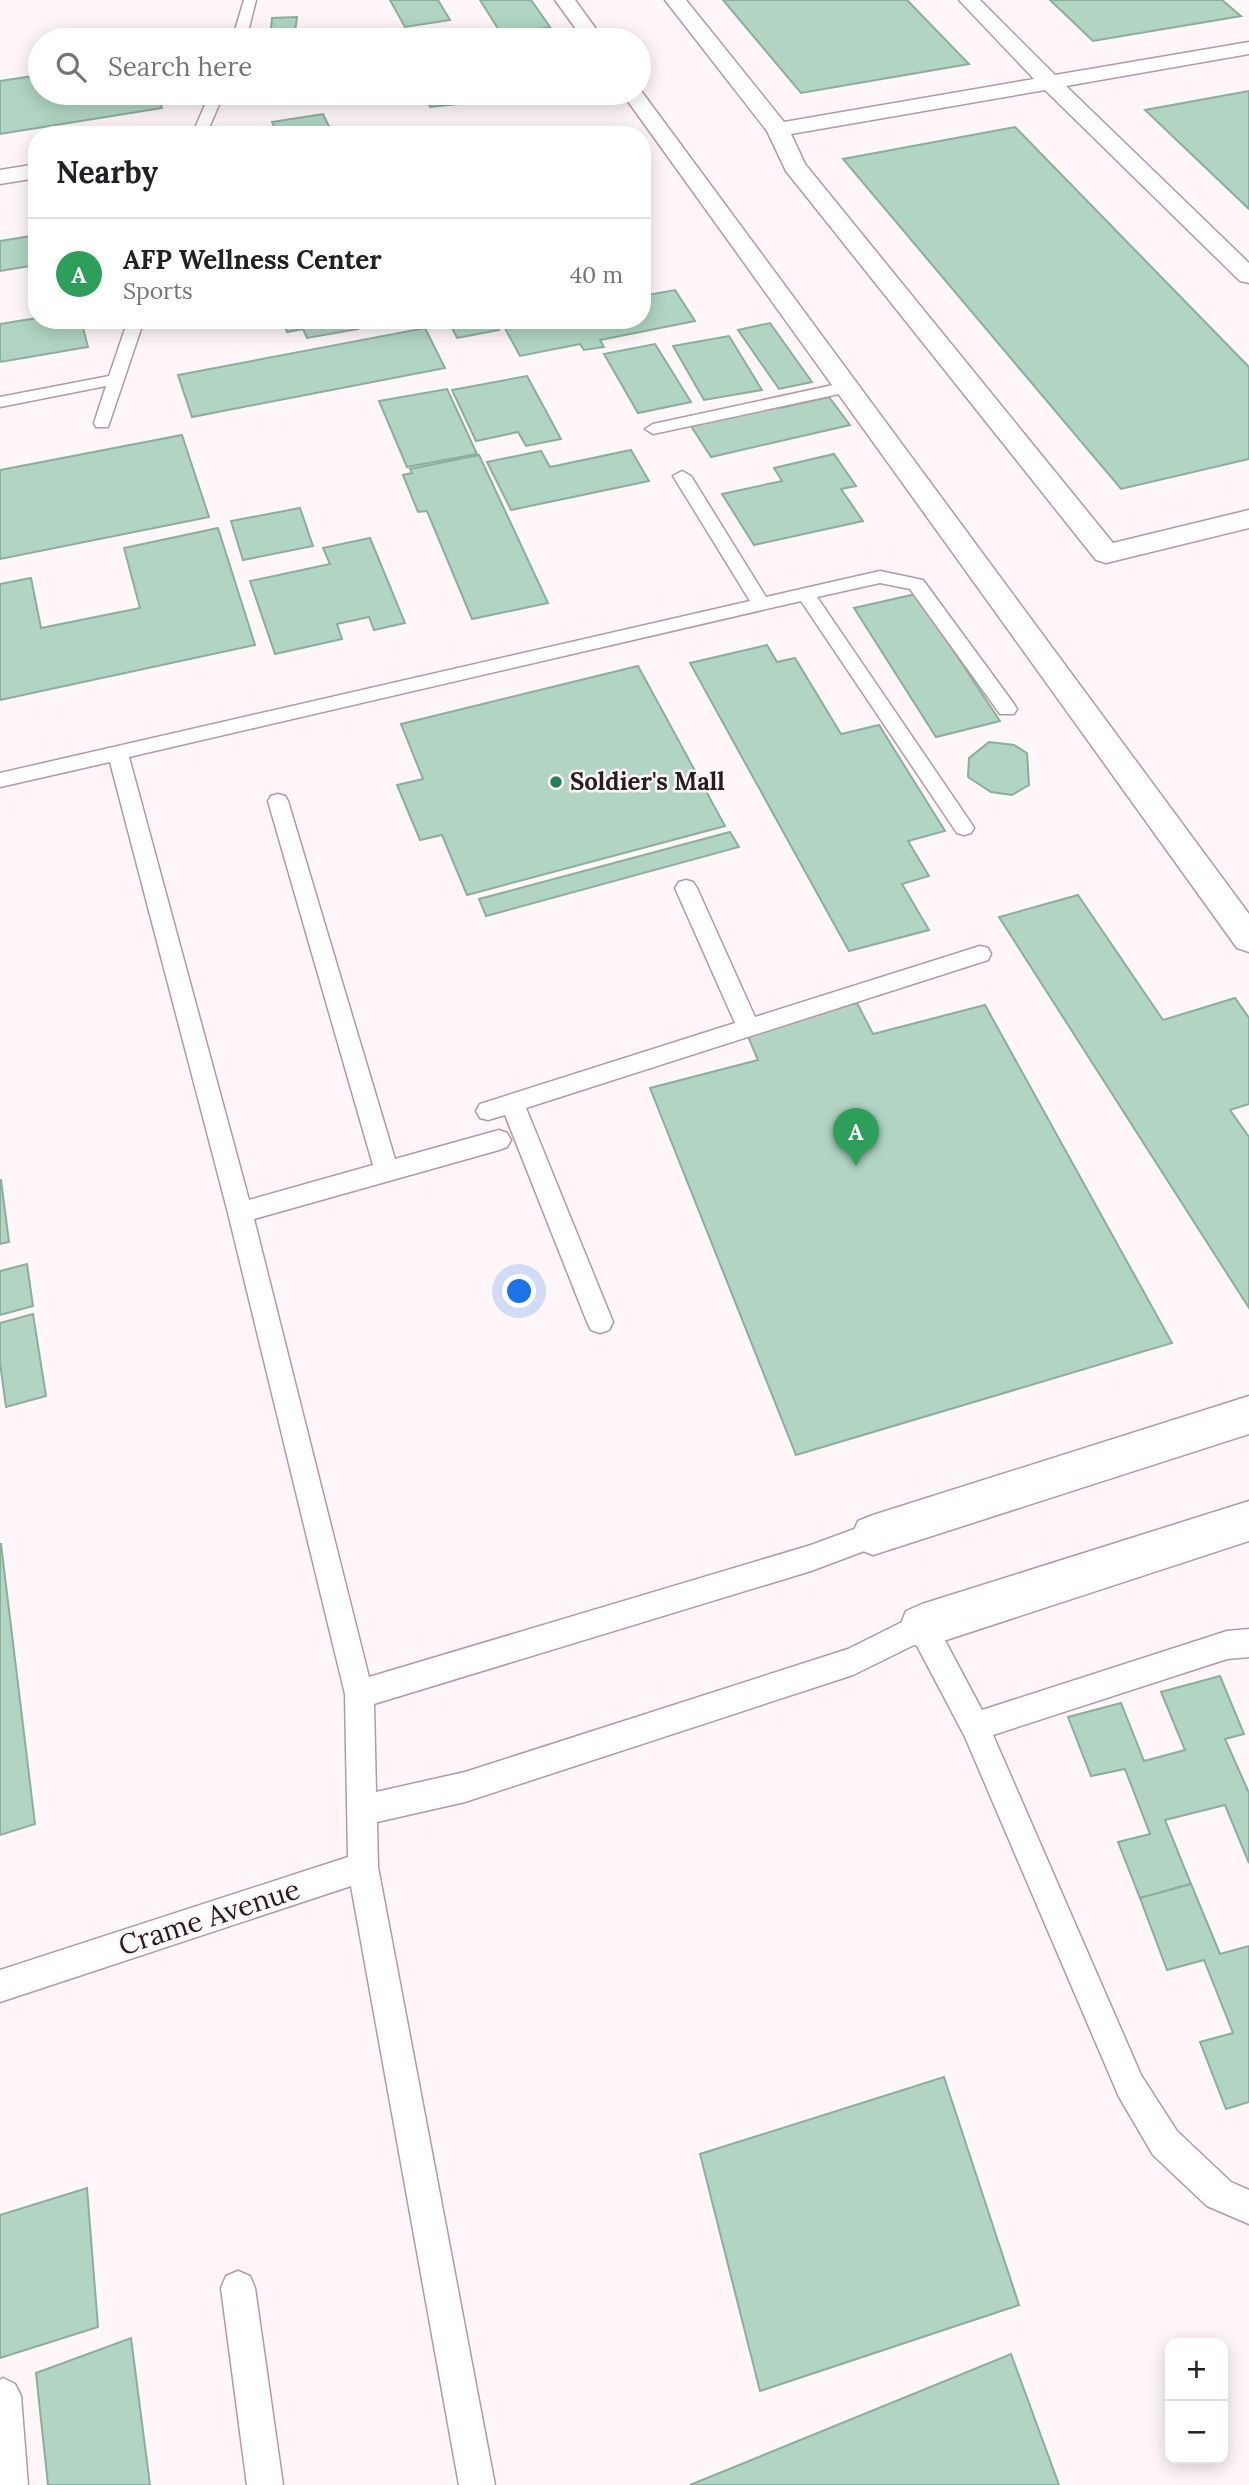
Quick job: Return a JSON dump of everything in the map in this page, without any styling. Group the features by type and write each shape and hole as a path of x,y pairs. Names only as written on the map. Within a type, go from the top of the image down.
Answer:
{"street":[{"path":"565,0 585,28"},
{"path":"675,0 778,130 794,166 1106,554 1249,519"},
{"path":"969,0 1050,83 1249,276"},
{"path":"778,130 1249,48"},
{"path":"642,105 1249,939"},
{"path":"0,177 28,172"},
{"path":"873,1535 1249,1415"},
{"path":"922,1626 1249,1521"}],"lane":[{"path":"242,28 250,0"},
{"path":"204,126 212,105"},
{"path":"102,423 133,329"},
{"path":"0,402 117,379"},
{"path":"653,429 847,387"},
{"path":"682,476 762,605"},
{"path":"0,780 807,596 880,577 916,584 1007,709"},
{"path":"807,596 964,828"},
{"path":"118,753 240,1213 359,1694 363,1867 477,2485"},
{"path":"278,801 387,1171"},
{"path":"686,888 748,1027"},
{"path":"488,1111 980,954"},
{"path":"512,1103 600,1322"},
{"path":"240,1213 499,1140"},
{"path":"359,1694 771,1570 873,1535"},
{"path":"362,1810 465,1787 841,1665 922,1626 975,1727 1130,2086 1165,2143 1219,2193 1249,2208"},
{"path":"975,1727 1227,1645 1249,1643"},
{"name":"Crame Avenue","path":"0,1986 363,1867"},
{"path":"238,2288 265,2485"},
{"path":"2,2396 10,2485"}],"building":[{"path":"390,0 438,0 450,20 405,27"},
{"path":"480,0 531,0 550,27 544,28 498,28"},
{"path":"723,0 907,0 969,64 801,93"},
{"path":"1050,0 1222,0 1241,16 1093,41"},
{"path":"297,17 296,28 271,28 272,18"},
{"path":"28,77 28,105 161,105 162,108 50,126 28,126 28,130 0,134 0,81"},
{"path":"1249,91 1249,209 1145,110"},
{"path":"323,114 329,126 274,126 272,122"},
{"path":"1015,127 1249,367 1249,459 1121,489 843,159"},
{"path":"28,236 28,266 0,271 0,241"},
{"path":"675,290 695,321 600,340 604,347 584,350 580,344 520,356 505,329 651,329 651,294"},
{"path":"28,319 28,329 83,329 88,347 0,362 0,324"},
{"path":"770,323 812,382 779,389 738,330"},
{"path":"303,329 358,329 307,338"},
{"path":"420,329 426,329 445,368 192,417 178,375"},
{"path":"452,329 499,330 457,338"},
{"path":"729,336 762,390 704,400 673,346"},
{"path":"655,344 691,402 638,413 604,354"},
{"path":"527,376 561,439 526,446 518,432 476,441 452,390"},
{"path":"447,389 477,454 407,467 379,401"},
{"path":"829,397 850,425 711,457 689,423 774,404 780,408"},
{"path":"182,435 209,517 0,559 0,470"},
{"path":"631,450 649,481 511,510 487,462 541,451 550,467"},
{"path":"834,454 856,486 841,489 863,521 754,545 722,494 782,481 774,468"},
{"path":"479,455 548,603 472,619 427,511 418,512 403,475 412,473 410,469"},
{"path":"300,508 313,546 243,560 231,521"},
{"path":"218,528 255,645 0,700 0,584 31,578 41,628 140,608 124,548"},
{"path":"370,538 405,623 374,630 369,617 337,624 342,639 275,654 250,581 330,564 323,548"},
{"path":"916,594 1000,721 936,737 854,608"},
{"path":"767,645 777,662 795,658 841,734 879,725 945,831 908,841 929,876 902,884 929,930 849,951 690,663"},
{"name":"Soldier's Mall","path":"638,666 725,826 467,895 442,835 420,840 397,785 423,779 401,724"},
{"path":"989,742 1014,745 1027,753 1029,785 1012,795 991,792 968,777 969,758"},
{"path":"730,832 739,847 486,916 479,899"},
{"path":"1078,895 1163,1020 1235,998 1249,1018 1249,1104 1230,1110 1249,1137 1249,1308 999,917"},
{"path":"857,1003 873,1034 985,1005 1172,1343 796,1455 650,1088 758,1060 746,1032"},
{"path":"0,1180 9,1242 0,1244"},
{"path":"27,1264 33,1306 0,1315 0,1271"},
{"path":"33,1314 46,1396 6,1407 0,1363 0,1323"},
{"path":"0,1544 35,1824 0,1835"},
{"path":"1220,1676 1244,1734 1225,1739 1249,1793 1249,1863 1225,1805 1165,1820 1191,1884 1140,1898 1118,1842 1150,1834 1125,1769 1091,1776 1068,1717 1121,1703 1144,1761 1185,1750 1161,1692"},
{"path":"1191,1884 1220,1954 1249,1946 1249,2102 1226,2109 1200,2042 1233,2033 1204,1960 1167,1970 1140,1898"},
{"path":"944,2077 1019,2305 760,2391 700,2154"},
{"path":"87,2188 98,2327 0,2358 0,2215"},
{"path":"131,2338 150,2485 48,2485 36,2373"},
{"path":"1011,2354 1059,2485 690,2485"}],"place":[{"name":"Soldier's Mall","path":"556,782"},
{"name":"AFP Wellness Center","path":"856,1166"}]}
